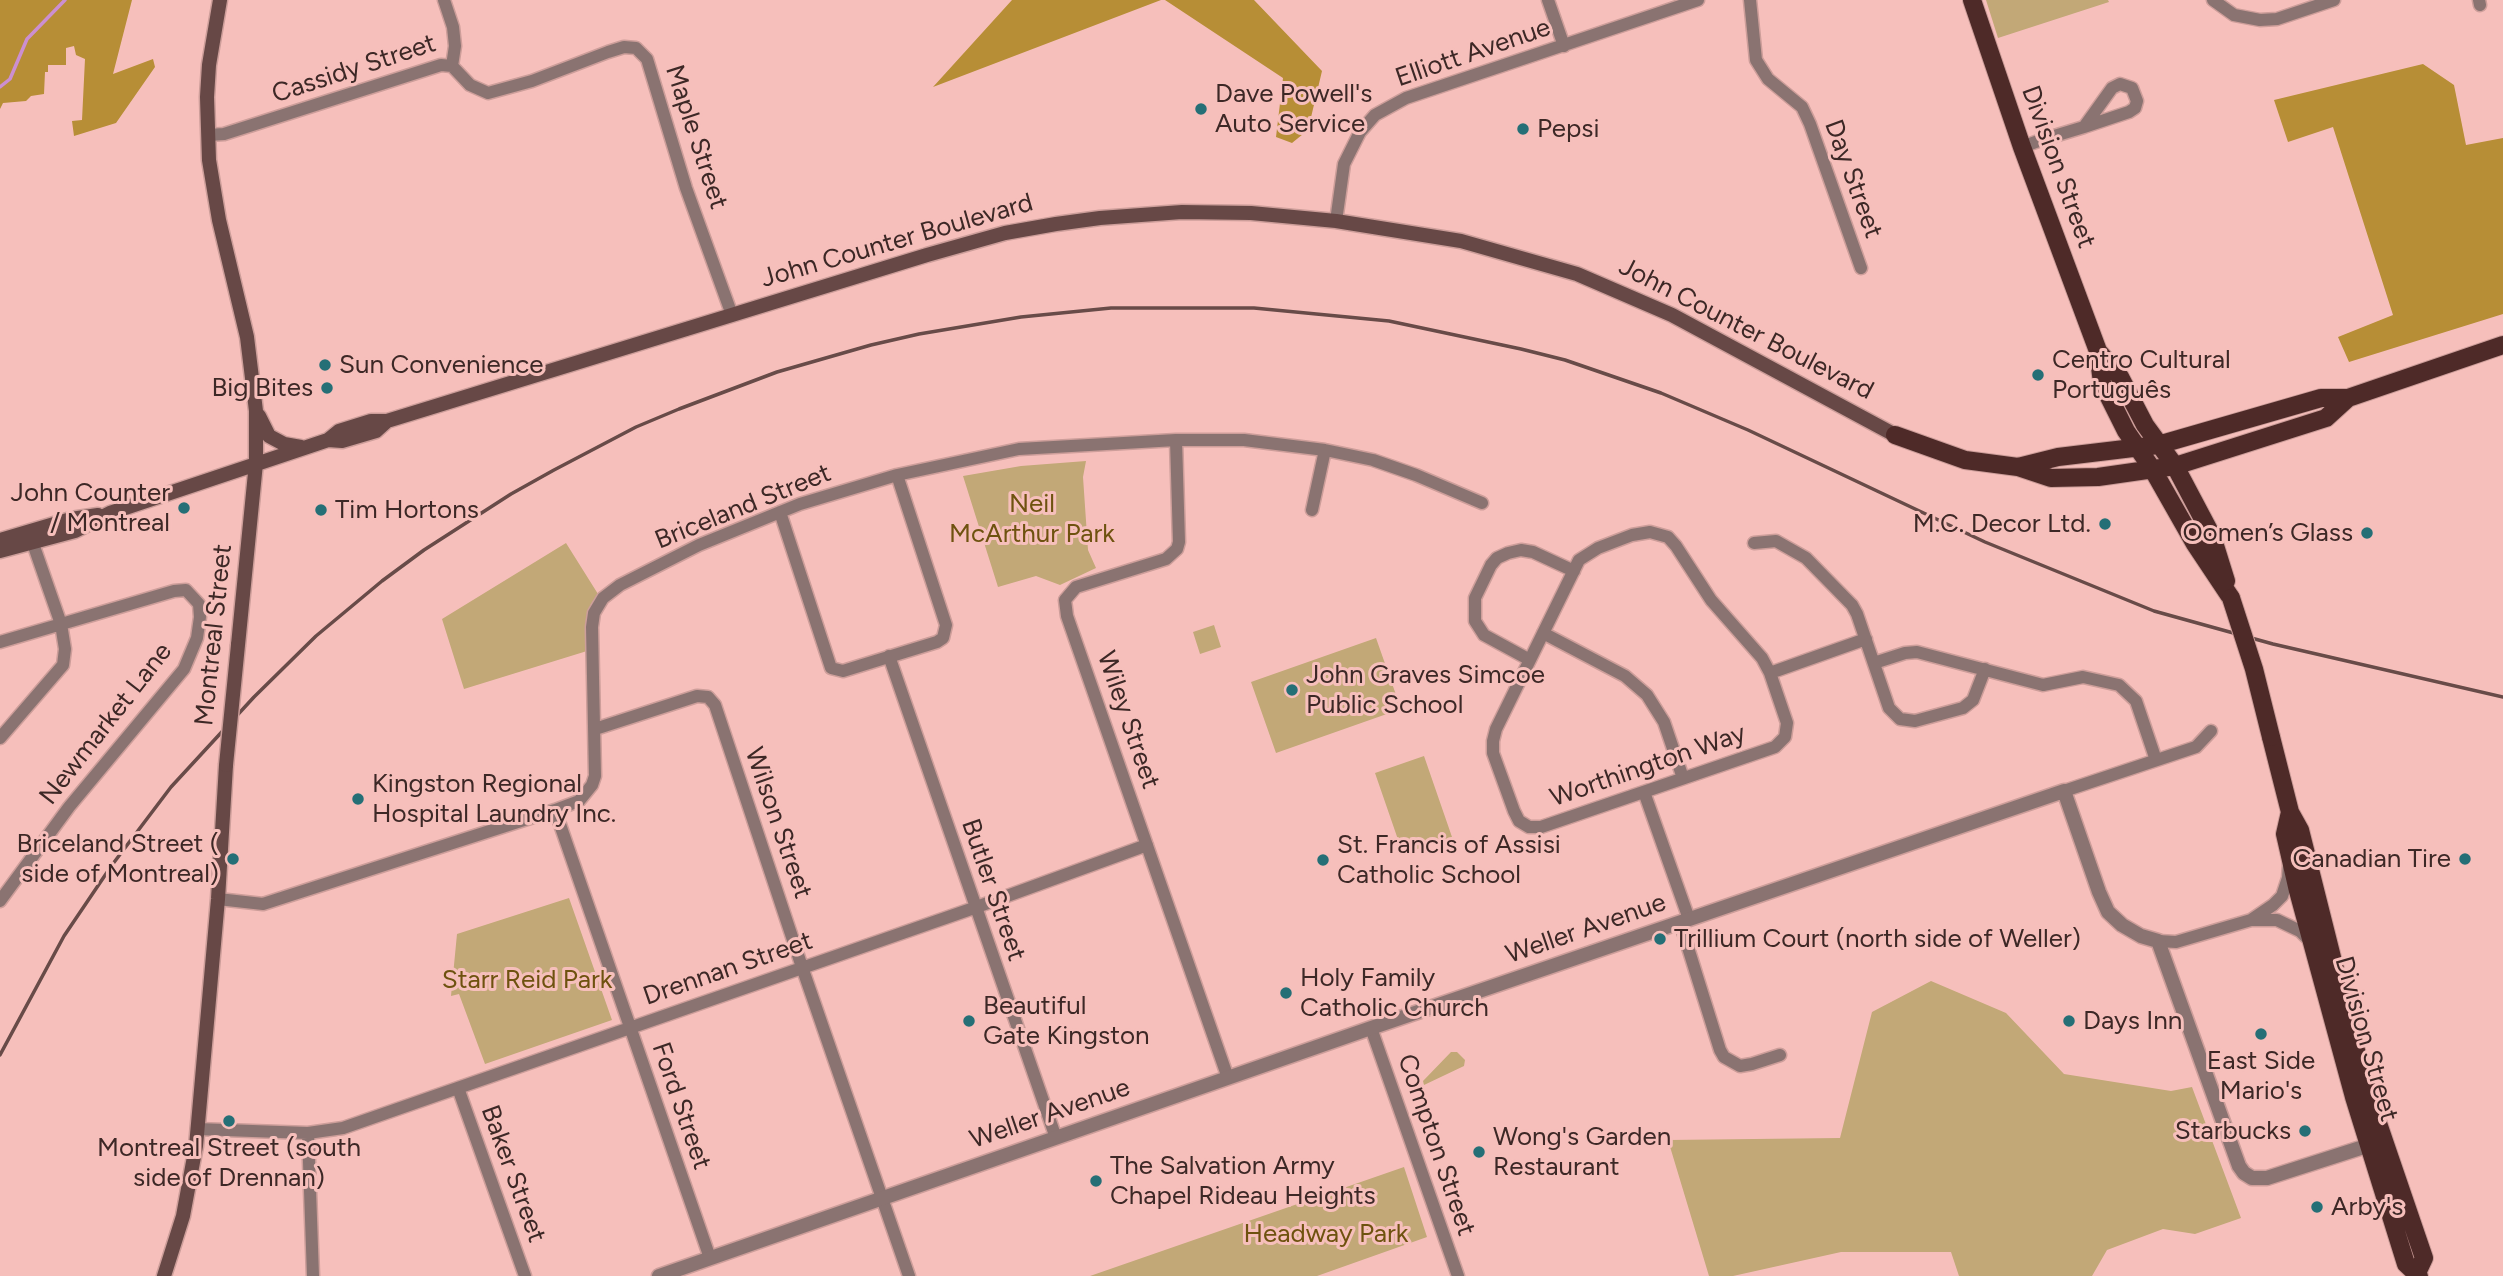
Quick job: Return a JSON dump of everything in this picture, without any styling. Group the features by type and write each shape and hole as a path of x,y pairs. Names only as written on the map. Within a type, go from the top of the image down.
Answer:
{"main road":[{"name":"Montreal Street","path":"163,1276 183,1216 197,1129 218,900 226,765 256,463 256,411 247,337 212,187 208,135 209,65 220,0"},
{"name":"Division Street","path":"1972,0 2022,147 2098,351 2102,383 2126,430 2231,598"},
{"name":"John Counter Boulevard","path":"0,540 75,531 110,513 304,447 328,440 342,441 376,431 387,421 1005,233 1100,218 1182,212 1336,221 1461,241 1577,274 1672,315 1895,435 1965,460 2018,467"},
{"path":"2018,467 2058,457 2158,445 2321,398 2348,398 2503,345"},
{"name":"Division Street","path":"2098,351 2120,377 2145,425 2175,466 2212,536 2254,669 2290,812 2301,830 2370,1100 2377,1142"},
{"path":"2018,467 2051,478 2098,477 2175,466 2326,418 2348,398"},
{"path":"256,411 269,436 284,444 304,447"},
{"name":"John Counter Boulevard","path":"0,551 31,538"},
{"name":"Division Street","path":"2290,812 2285,834 2312,943 2377,1142 2424,1258 2418,1274"}],"street":[{"name":"Cassidy Street","path":"208,135 224,134 441,65 452,66 455,46 453,27 444,0"},
{"path":"1548,0 1564,46"},
{"name":"Elliott Avenue","path":"1336,221 1344,164 1360,132 1375,115 1406,98 1698,0"},
{"name":"Day Street","path":"1750,0 1756,60 1768,79 1801,107 1811,124 1861,268"},
{"path":"2213,0 2234,15 2260,20 2277,19 2334,0"},
{"name":"Maple Street","path":"452,66 470,85 488,93 532,81 616,49 636,48 647,59 686,188 732,315"},
{"path":"2022,147 2084,127"},
{"name":"Briceland Street","path":"218,900 263,904 579,801 592,785 596,766 592,627 594,613 603,598 620,585 699,545 780,512 897,475 1019,449 1176,440 1244,440 1325,450 1373,460 1482,503"},
{"name":"Wiley Street","path":"1176,440 1177,550 1166,559 1076,587 1065,600 1068,617 1228,1078"},
{"path":"1312,510 1325,450"},
{"path":"780,512 831,668 843,671 937,642 943,638 946,630 897,475"},
{"name":"Worthington Way","path":"1650,532 1668,537 1711,600 1762,658 1787,723 1787,731 1781,743 1541,827 1529,827 1519,821 1493,753 1493,741 1573,571 1579,560 1588,553 1620,540 1650,532"},
{"path":"0,738 63,665 65,649 61,624 31,538"},
{"path":"1754,543 1776,541 1806,558 1852,605 1889,708 1899,719 1915,721 1964,708 1973,701 1985,670"},
{"path":"1530,660 1491,640 1479,629 1473,606 1480,587 1497,558 1521,550 1533,552 1573,571"},
{"name":"Newmarket Lane","path":"0,642 174,591 186,590 199,604 197,638 184,669 69,807 0,901"},
{"path":"1543,633 1625,676 1647,695 1664,722 1683,778"},
{"path":"1770,673 1866,639"},
{"path":"1874,663 1917,652 2043,685 2083,677 2119,685 2136,701 2156,760"},
{"name":"Butler Street","path":"889,656 974,908 1056,1138"},
{"name":"Wilson Street","path":"595,729 697,696 708,697 715,705 909,1276"},
{"path":"2211,731 2196,747 2064,791 2108,912 2141,936 2158,941 2176,942 2251,920 2273,905 2282,895 2288,878 2289,850"},
{"name":"Weller Avenue","path":"659,1276 2064,791"},
{"path":"1644,792 1720,1050 1724,1057 1740,1066 1780,1055"},
{"name":"Ford Street","path":"555,810 710,1258"},
{"name":"Drennan Street","path":"197,1129 308,1133 343,1128 1147,845"},
{"path":"2251,920 2284,922 2300,931 2312,943"},
{"path":"2158,941 2239,1166 2244,1173 2252,1178 2267,1178 2377,1142"},
{"name":"Compton Street","path":"1371,1028 1458,1276"},
{"name":"Baker Street","path":"458,1088 525,1276"},
{"path":"308,1133 313,1276"}],"green space":[{"path":"1986,0 2108,0 2109,2 1998,38"},
{"name":"Neil McArthur Park","path":"1086,461 1083,477 1088,550 1096,568 1060,585 1036,576 998,587 963,476 1021,466"},
{"path":"566,543 598,594 587,616 587,651 464,689 442,619"},
{"path":"1214,625 1221,647 1200,654 1193,632"},
{"path":"1376,638 1401,709 1276,753 1251,682"},
{"path":"1424,756 1452,837 1403,854 1375,773"},
{"name":"Starr Reid Park","path":"569,898 612,1020 485,1064 459,994 451,996 457,934"},
{"path":"1931,981 2006,1013 2064,1074 2171,1091 2192,1087 2241,1218 2195,1234 2163,1229 2107,1250 2092,1276 1959,1276 1951,1252 1841,1252 1733,1276 1709,1276 1668,1140 1840,1138 1872,1012"},
{"path":"1451,1052 1457,1052 1465,1060 1464,1066 1424,1085 1423,1081"},
{"name":"Headway Park","path":"1404,1167 1427,1237 1317,1276 1090,1276"}],"shaded area":[{"path":"0,0 132,0 113,74 153,59 155,67 116,123 74,136 72,121 82,120 85,59 76,55 74,46 66,48 66,65 48,65 44,94 31,96 26,101 3,103 0,109"},
{"path":"1012,0 1161,0 933,87"},
{"path":"1165,0 1254,0 1322,71 1308,130 1292,143 1276,137 1283,78"},
{"path":"2423,64 2454,85 2466,145 2503,138 2503,314 2349,362 2338,337 2393,315 2333,127 2288,142 2274,100"}],"waterway":[{"path":"0,87 10,79 27,39 65,0"}],"railway":[{"path":"0,1055 64,936 112,865 171,787 254,697 316,636 424,550 554,470 636,427 679,409 777,372 871,345 1021,317 1111,308 1254,308 1389,321 1565,360 1661,393 1748,430 1985,542 2154,611 2273,644 2503,697"}],"place":[{"name":"Dave Powell's Auto Service","path":"1201,109"},
{"name":"Pepsi","path":"1523,129"},
{"name":"Sun Convenience","path":"325,365"},
{"name":"Centro Cultural Português","path":"2038,375"},
{"name":"Big Bites","path":"327,388"},
{"name":"John Counter / Montreal","path":"184,508"},
{"name":"Tim Hortons","path":"321,510"},
{"name":"M.C. Decor Ltd.","path":"2105,524"},
{"name":"Oomen’s Glass","path":"2367,533"},
{"name":"John Graves Simcoe Public School","path":"1292,690"},
{"name":"Kingston Regional Hospital Laundry Inc.","path":"358,799"},
{"name":"Briceland Street ( side of Montreal)","path":"233,859"},
{"name":"Canadian Tire","path":"2465,859"},
{"name":"St. Francis of Assisi Catholic School","path":"1323,860"},
{"name":"Trillium Court (north side of Weller)","path":"1660,939"},
{"name":"Holy Family Catholic Church","path":"1286,993"},
{"name":"Beautiful Gate Kingston","path":"969,1021"},
{"name":"Days Inn","path":"2069,1021"},
{"name":"East Side Mario's","path":"2261,1034"},
{"name":"Montreal Street (south side of Drennan)","path":"229,1121"},
{"name":"Starbucks","path":"2305,1131"},
{"name":"Wong's Garden Restaurant","path":"1479,1152"},
{"name":"The Salvation Army Chapel Rideau Heights","path":"1096,1181"},
{"name":"Arby's","path":"2317,1207"}]}
